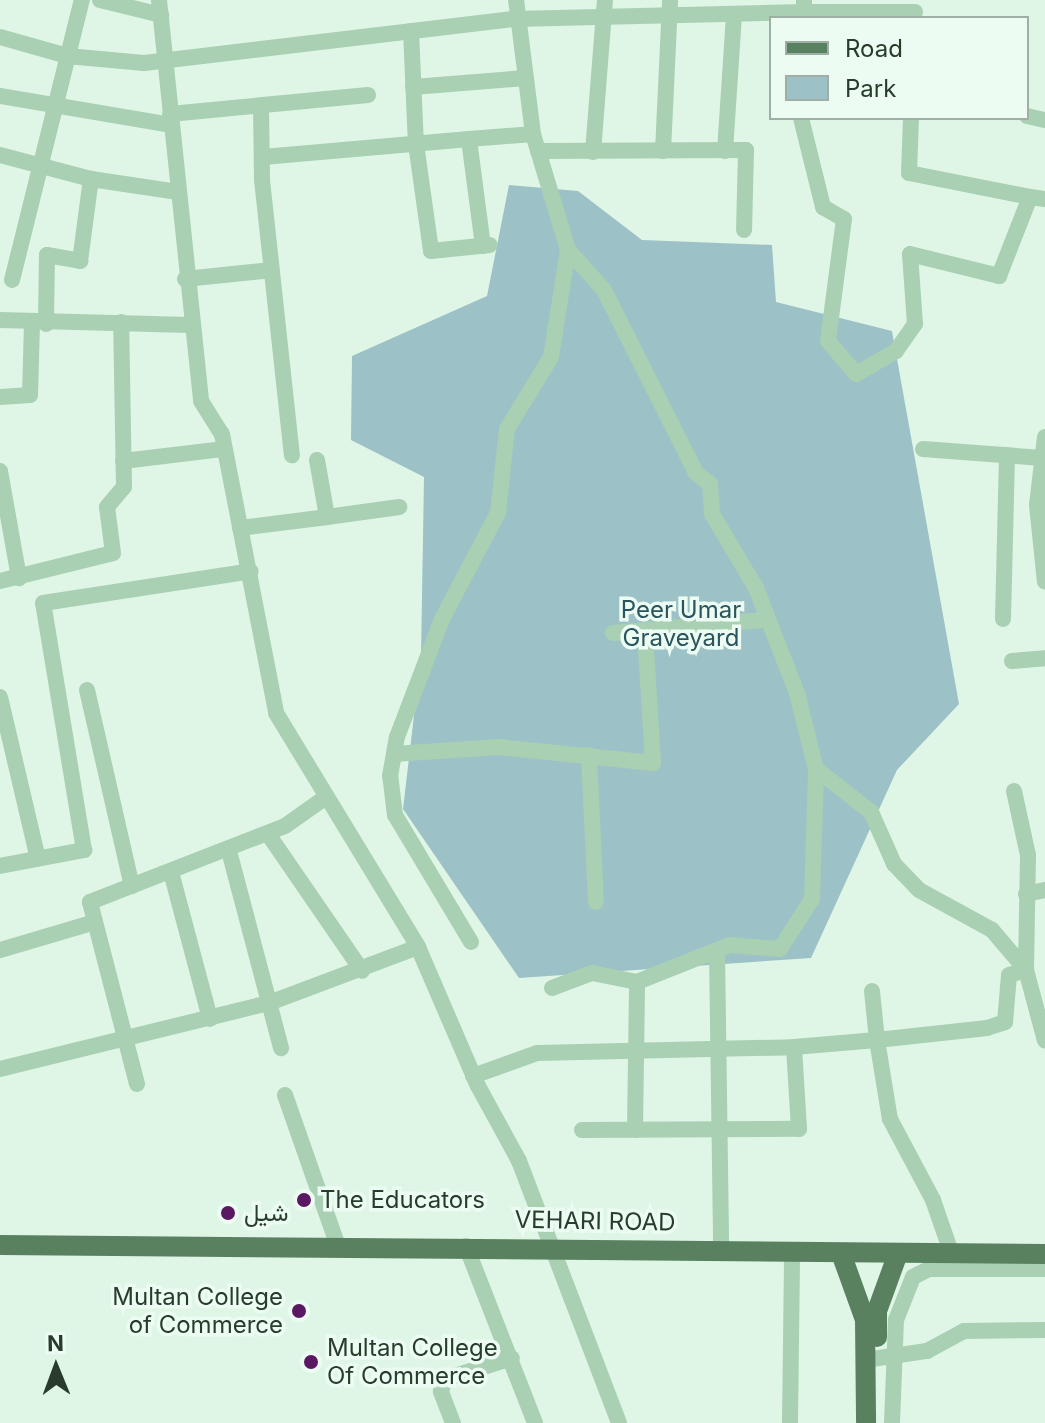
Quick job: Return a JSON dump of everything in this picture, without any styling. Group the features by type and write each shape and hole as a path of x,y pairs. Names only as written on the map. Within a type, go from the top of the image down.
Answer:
{"main road":[{"name":"VEHARI ROAD","path":"0,1245 554,1246 721,1249 842,1256 1045,1254"},
{"path":"842,1256 879,1358 866,1423"},
{"path":"877,1423 877,1311 897,1256"}],"street":[{"path":"12,280 82,0"},
{"path":"100,0 160,8 162,59 201,401 222,434 251,571 276,713 418,947 473,1076 554,1246 619,1423"},
{"path":"516,0 515,19 533,134 568,250 604,290 637,344 696,473 710,484 712,514 756,588 797,693 816,769 812,899 780,949 730,945 637,982 592,973 552,988"},
{"path":"0,37 67,56 162,59 368,41 411,31 605,9 670,8 734,14 804,6 915,10"},
{"path":"663,151 670,8"},
{"path":"593,152 605,9"},
{"path":"725,151 734,14"},
{"path":"411,31 416,144 431,251 486,245 469,139"},
{"path":"413,87 526,78"},
{"path":"0,96 55,110 171,120 368,95"},
{"path":"261,107 272,270 292,455"},
{"path":"801,120 823,207 844,219 828,341 856,374 896,351 915,324 910,254 999,276 1038,198 909,173 911,120"},
{"path":"263,157 533,134"},
{"path":"538,151 746,150 744,230"},
{"path":"0,155 91,179 178,192"},
{"path":"0,397 30,395 47,255 80,261 91,179"},
{"path":"471,942 395,815 390,776 394,754 442,619 498,513 507,429 551,357 568,250"},
{"path":"185,279 272,270"},
{"path":"0,320 39,324 121,322 190,325"},
{"path":"0,581 39,574 113,553 107,507 124,487 121,322"},
{"path":"923,449 1007,455 1044,448 1041,516 1045,582"},
{"path":"123,461 224,449"},
{"path":"1003,619 1007,455"},
{"path":"317,460 327,517"},
{"path":"0,471 19,578"},
{"path":"240,528 399,507"},
{"path":"43,603 251,571"},
{"path":"0,866 84,850 39,574"},
{"path":"613,633 645,633 766,620"},
{"path":"394,754 499,747 653,763 645,633"},
{"path":"1012,661 1045,658"},
{"path":"87,690 132,886"},
{"path":"0,697 38,859"},
{"path":"589,755 596,902"},
{"path":"816,769 871,812 894,864 919,890 992,930 1026,970"},
{"path":"1014,791 1028,855 1026,970 1045,1041"},
{"path":"137,1084 90,902 268,834 326,797"},
{"path":"268,834 362,971"},
{"path":"229,851 281,1048"},
{"path":"171,872 210,1019"},
{"path":"1026,894 1045,890"},
{"path":"0,950 95,922"},
{"path":"0,1069 269,1003 362,971 418,947"},
{"path":"717,951 721,1249"},
{"path":"473,1076 537,1053 720,1053 999,1026 1007,1016 1005,981 1026,970"},
{"path":"635,1130 633,1054 637,982"},
{"path":"872,991 890,1119 933,1200 952,1255"},
{"path":"582,1130 799,1129 794,1047"},
{"path":"285,1095 338,1246"},
{"path":"466,1246 535,1423"},
{"path":"790,1423 792,1253"},
{"path":"892,1423 879,1358 900,1301 920,1272 1045,1269"},
{"path":"879,1358 927,1351 964,1331 1045,1330"},
{"path":"453,1423 441,1391 445,1379 512,1358"}],"green space":[{"name":"Peer Umar Graveyard","path":"509,185 578,191 642,240 772,245 776,302 892,331 959,704 897,770 811,958 519,978 403,809 421,656 424,477 351,440 352,356 487,296"}],"place":[{"name":"The Educators","path":"304,1200"},
{"name":"شیل","path":"228,1213"},
{"name":"Multan College of Commerce","path":"299,1311"},
{"name":"Multan College Of Commerce","path":"311,1362"}]}
